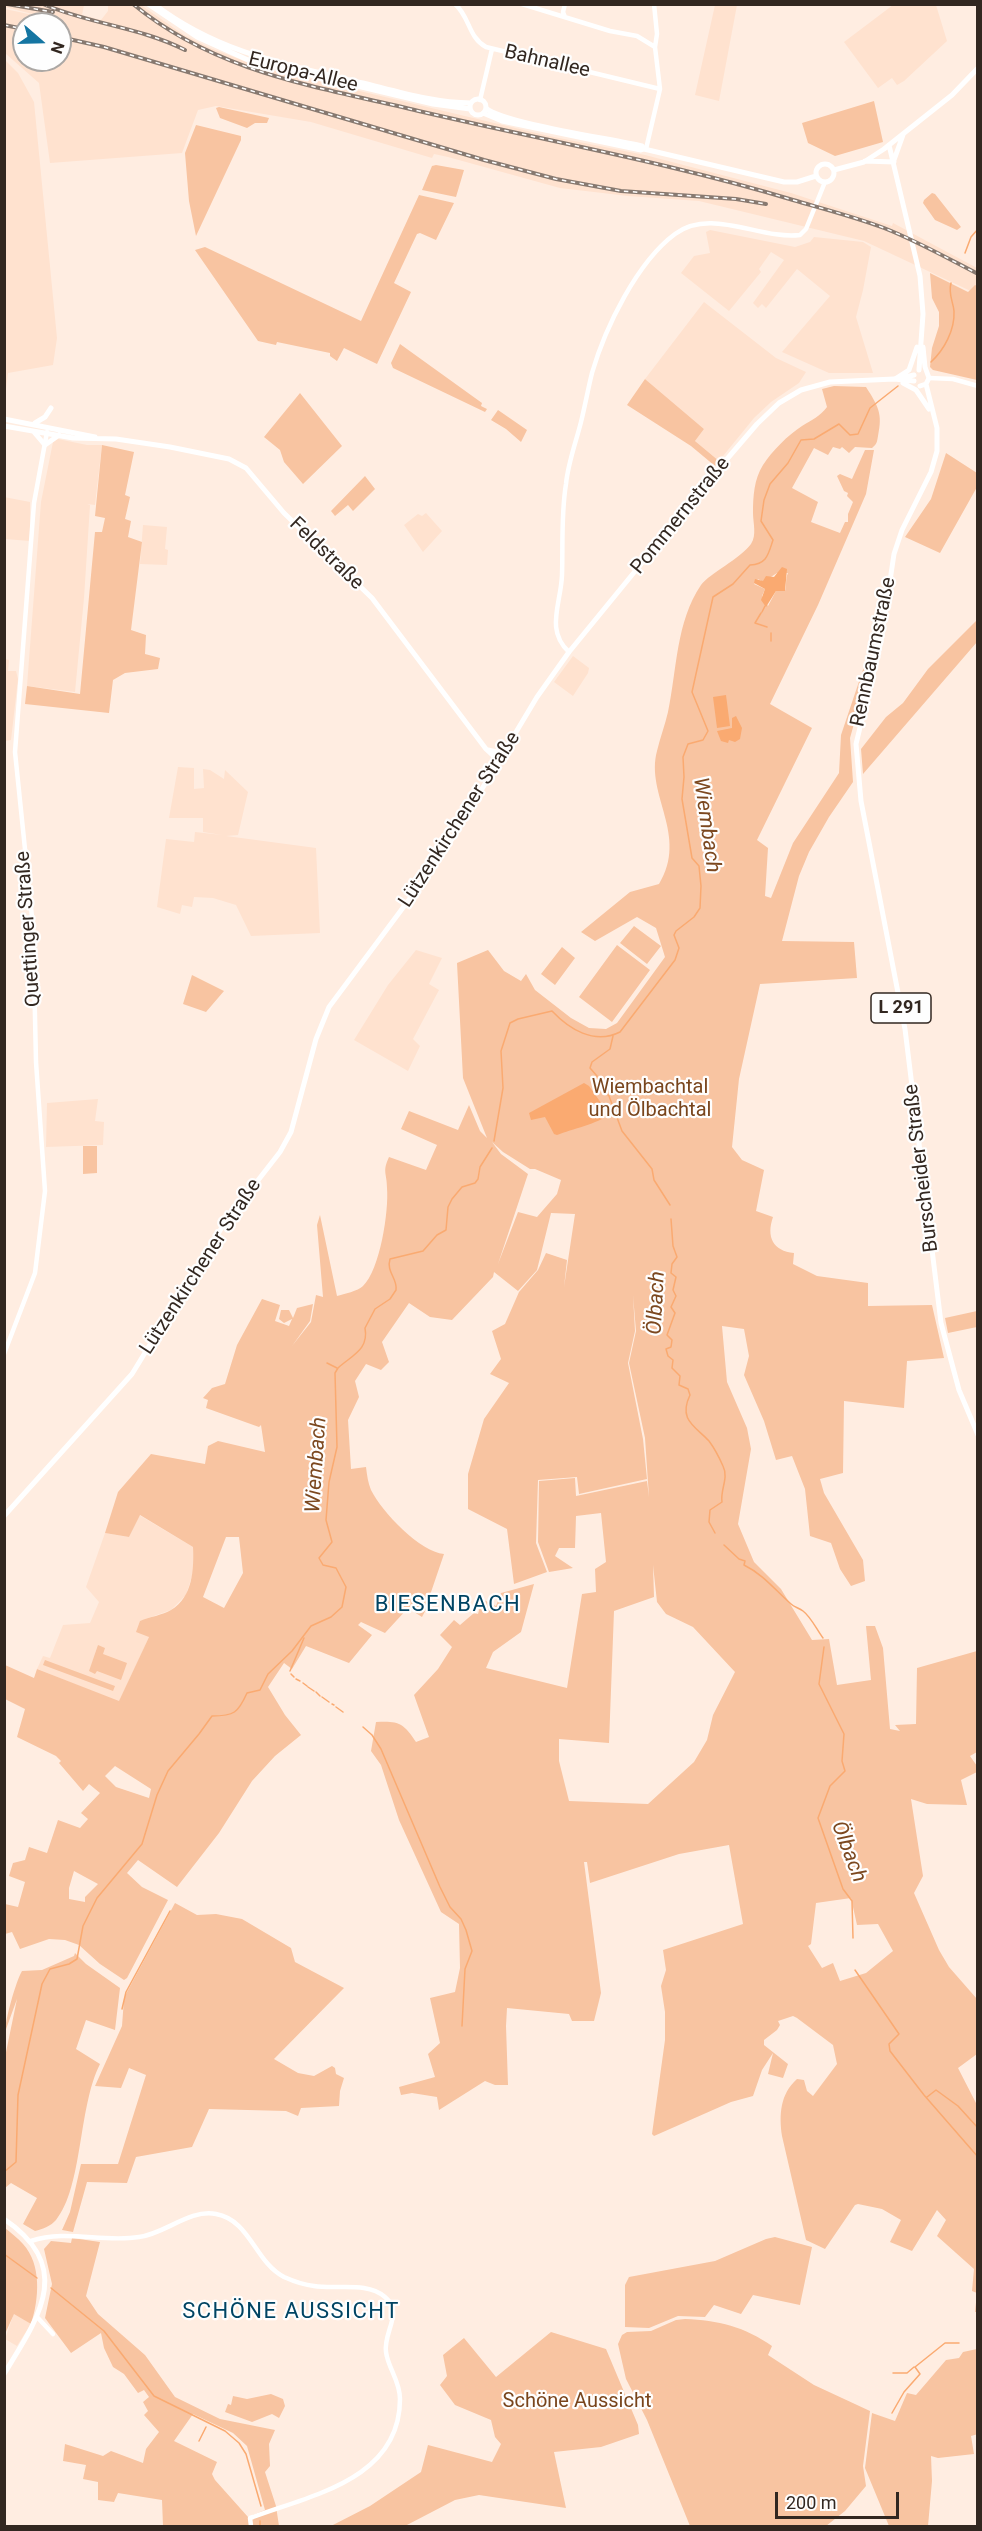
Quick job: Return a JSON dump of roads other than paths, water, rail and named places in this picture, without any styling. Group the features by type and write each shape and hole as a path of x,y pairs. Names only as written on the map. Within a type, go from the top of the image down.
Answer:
{"main road":[{"name":"Europa-Allee","path":"148,4 196,37 248,60 433,105 471,106"},
{"name":"Europa-Allee","path":"154,4 206,37 257,58 433,100 471,106"},
{"path":"864,162 904,134 952,95 978,68"},
{"path":"484,111 475,114 471,106 480,100 484,111 502,121 645,149 790,183 816,176"},
{"path":"894,162 897,147 904,134"},
{"path":"890,144 920,276 922,337 926,371"},
{"path":"834,170 864,162 882,160 894,162"},
{"path":"822,164 828,164 834,170 833,178 825,182 820,181 816,176 816,170 822,164"},
{"path":"922,337 916,375 920,386 928,381"},
{"path":"894,379 909,370 922,337"},
{"name":"Pommernstraße","path":"569,652 757,424 778,403 801,390 843,380 894,379 926,371"},
{"name":"Rennbaumstraße","path":"880,898 856,770 858,731 881,641 894,554 902,530 924,488 936,456 938,437 926,371"},
{"path":"894,379 916,390 932,413"},
{"name":"Rennbaumstraße","path":"920,386 932,413"},
{"path":"34,424 45,417 51,408"},
{"path":"4,419 34,424 45,430"},
{"path":"4,426 33,431 45,430"},
{"name":"Feldstraße","path":"45,430 59,435 97,438"},
{"name":"Feldstraße","path":"45,430 194,452 229,459 246,468 285,514 372,598 486,749 499,761"},
{"path":"33,431 45,445 59,435"},
{"name":"Lützenkirchener Straße","path":"4,1516 132,1374 224,1224 280,1152 291,1132 316,1039 329,1007 445,850 537,697 569,652"},
{"path":"486,749 497,752 507,749"},
{"name":"Burscheider Straße","path":"880,898 905,1029 941,1323 959,1390 978,1434"},
{"path":"4,2218 31,2241 42,2264 45,2279 44,2298 38,2318 4,2374"}],"street":[{"name":"Bahnallee","path":"455,4 464,14 477,41 492,49 660,89"},
{"path":"522,4 610,31 637,36 655,46"},
{"path":"565,4 563,12 565,17"},
{"path":"645,149 660,89 655,46 657,34 654,4"},
{"path":"480,100 492,49"},
{"path":"569,652 558,639 554,625 561,587 566,482 599,351 628,290 657,250 676,233 690,227 710,224 800,235 807,227 825,182"},
{"path":"928,381 953,379 978,386"},
{"name":"Quettinger Straße","path":"4,1354 35,1273 45,1192 36,1062 33,927 22,837 15,739 34,503 45,445 45,430"},
{"path":"31,2241 54,2235 140,2237 153,2234 195,2215 218,2214 236,2223 265,2260 283,2276 315,2287 373,2291 387,2298 394,2316 386,2339 386,2350 398,2383 400,2399 392,2437 381,2453 357,2475 329,2489 250,2518 251,2526"},
{"path":"38,2318 53,2334"}],"waterway":[{"name":"Wiembach","path":"965,253 971,237 978,229"},
{"name":"Wiembach","path":"931,362 944,346 953,325 951,283"},
{"name":"Wiembach","path":"494,1141 503,1088 501,1051 510,1023 552,1011 566,1024 583,1033 592,1036 610,1036 620,1032 675,960 679,948 674,935 694,917 700,908 699,866 692,858 682,799 683,757 688,744 703,740 708,731 692,692 713,597 733,584 750,565 763,561 768,554 773,540 761,521 764,500 770,484 788,463 801,440 814,439 839,424 850,435 858,434 870,408 898,386"},
{"path":"762,612 765,606"},
{"path":"761,613 755,623 767,627"},
{"path":"771,633 771,641"},
{"name":"Ölbach","path":"613,1036 610,1049 592,1062 590,1068 597,1076 597,1083 609,1096 622,1131 652,1169 654,1180 670,1205"},
{"name":"Wiembach","path":"4,2172 16,2162 18,2095 42,1984 50,1969 69,1964 77,1959 83,1926 97,1898 142,1844 157,1795 168,1771 212,1716 230,1714 238,1709 247,1693 260,1690 268,1674 292,1651 311,1626 331,1617 342,1607 346,1587 336,1568 323,1565 319,1558 332,1542 326,1520 329,1482 337,1447 335,1373 362,1347 366,1336 365,1328 375,1309 390,1299 396,1290 389,1264 390,1259 423,1251 437,1235 446,1230 448,1207 452,1199 462,1187 475,1183 480,1167 492,1148"},
{"name":"Ölbach","path":"671,1219 673,1246 677,1257 672,1264 671,1273 676,1277 673,1290 676,1296 671,1307 675,1313 667,1335 672,1340 671,1347 666,1349 668,1356 673,1360 672,1368 680,1376 679,1385 688,1389 690,1395 686,1411 687,1417 709,1441 725,1470 722,1502 710,1510 709,1522 715,1533"},
{"path":"327,1363 337,1368"},
{"name":"Ölbach","path":"724,1545 739,1559 745,1561 744,1565 758,1573 792,1605 806,1614 823,1638"},
{"path":"290,1671 304,1638"},
{"name":"Ölbach","path":"824,1647 819,1684 844,1734 842,1761 845,1771 830,1786 818,1818 843,1889 852,1901 853,1938"},
{"path":"291,1674 294,1677"},
{"path":"296,1679 300,1681"},
{"path":"303,1683 307,1686"},
{"path":"308,1687 314,1691"},
{"path":"316,1692 320,1696"},
{"path":"322,1697 329,1702"},
{"path":"336,1707 343,1712"},
{"path":"363,1727 372,1735 381,1749 440,1887 466,1930 472,1951 465,1969 462,2026"},
{"path":"122,2009 126,1992 170,1911"},
{"name":"Ölbach","path":"855,1970 899,2034 889,2044 890,2051 924,2095 978,2157"},
{"path":"927,2097 936,2090 958,2106 978,2128"},
{"path":"4,2254 37,2278"},
{"path":"51,2288 104,2331 154,2396 225,2431 239,2443 246,2454 261,2506"},
{"path":"892,2413 904,2392 920,2374 915,2367 945,2343 959,2343"},
{"path":"893,2373 907,2373 914,2367"},
{"path":"199,2441 206,2427"},
{"path":"260,2521 260,2526"}],"railway":[{"path":"7,4 53,12"},
{"path":"43,4 60,11 150,36 185,50"},
{"path":"133,4 166,28 200,47 271,75 747,187 884,228 978,274"},
{"path":"4,25 12,27"},
{"path":"72,40 104,47 484,160 556,179 621,191 736,199 766,204"}],"district":[{"name":"BIESENBACH","path":"448,1605"},
{"name":"SCHÖNE AUSSICHT","path":"291,2312"}],"park label":[{"name":"Wiembachtal und Ölbachtal","path":"650,1100"},
{"name":"Schöne Aussicht","path":"577,2402"}]}
